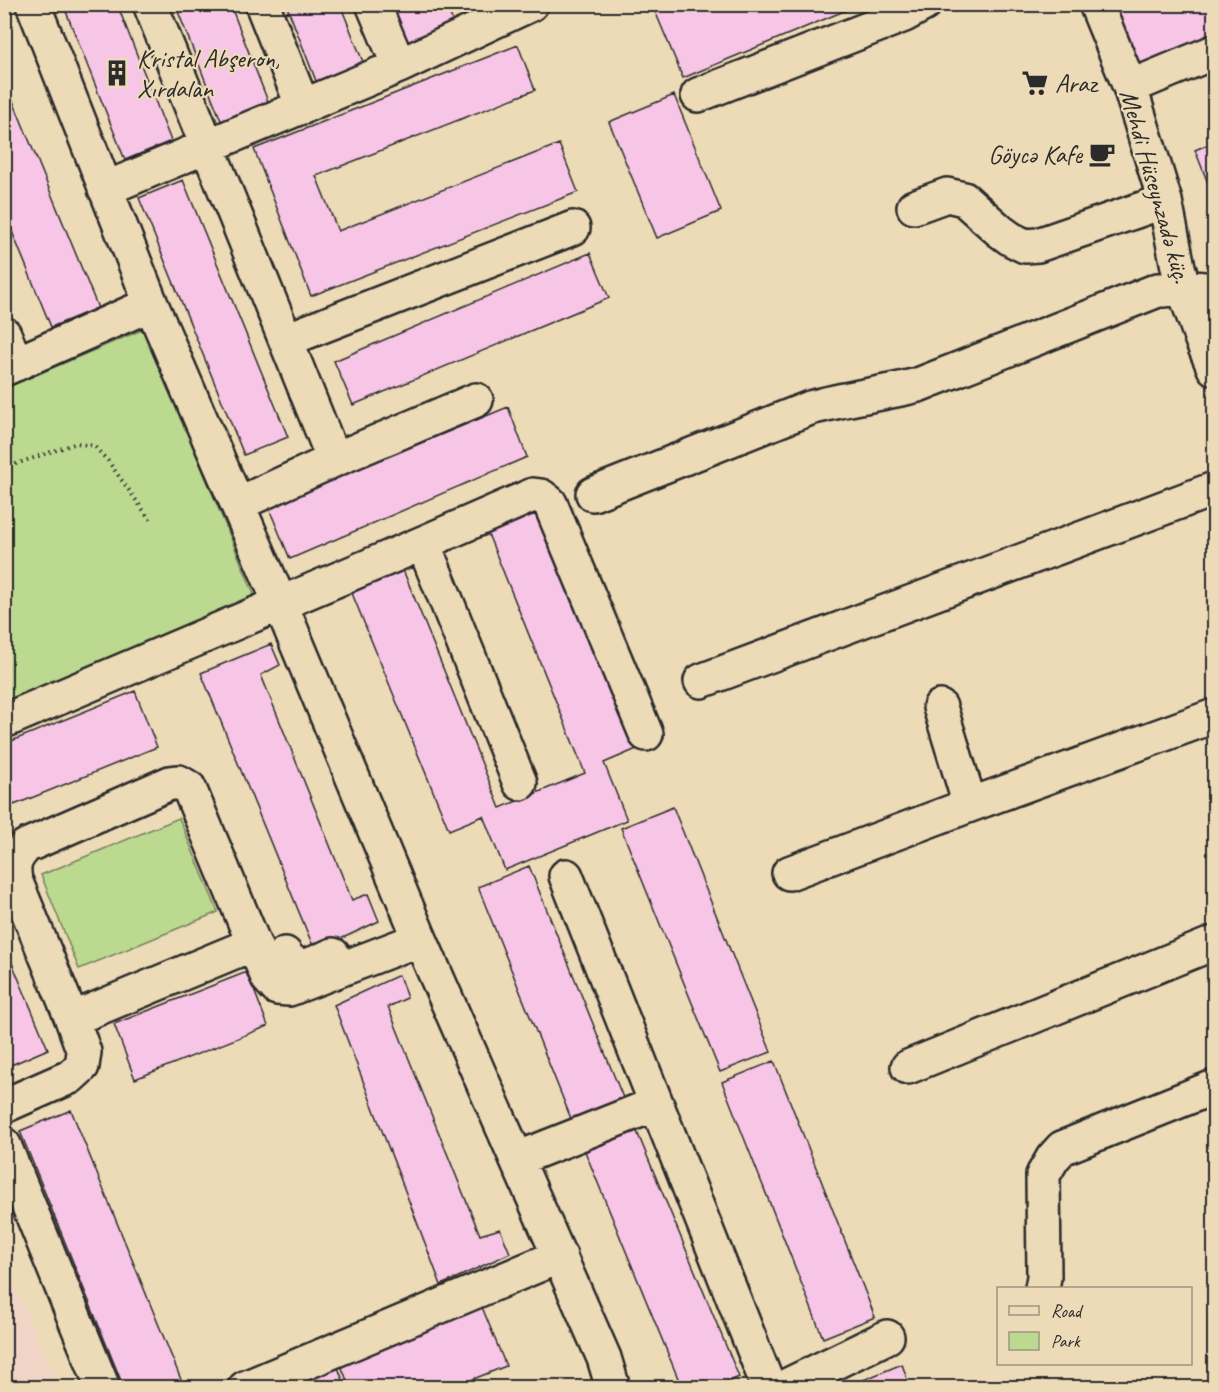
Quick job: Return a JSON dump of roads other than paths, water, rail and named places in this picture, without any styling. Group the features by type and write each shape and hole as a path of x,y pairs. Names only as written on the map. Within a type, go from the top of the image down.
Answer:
{"street":[{"path":"33,4 151,304 280,603 416,931 604,1358 613,1388"},
{"path":"150,4 334,460"},
{"path":"262,4 303,107"},
{"path":"373,4 399,66"},
{"path":"105,189 399,66 472,17 531,4"},
{"path":"698,95 904,15 924,4"},
{"name":"Mehdi Hüseynzadə küç.","path":"1096,4 1130,87 1165,201 1178,267 1199,290 1202,340 1215,368"},
{"path":"1130,87 1215,52"},
{"path":"914,207 947,195 964,199 1000,231 1025,246 1038,245 1165,201"},
{"path":"286,340 573,228"},
{"path":"593,494 810,408 918,385 1158,290 1199,290"},
{"path":"8,356 151,304"},
{"path":"238,504 334,460 476,400"},
{"path":"701,681 1215,489"},
{"path":"4,721 533,495 541,496 550,503 646,735"},
{"path":"423,543 520,783"},
{"path":"940,707 970,805"},
{"path":"789,873 1215,716"},
{"path":"4,1106 70,1077 82,1066 84,1052 15,880 12,868 17,855 26,846 170,783 179,782 189,788 253,944 268,978 277,988 289,989 416,931"},
{"path":"566,876 769,1388"},
{"path":"285,954 290,962 304,966 416,931"},
{"path":"908,1066 1215,943"},
{"path":"72,1019 253,944"},
{"path":"1042,1287 1043,1175 1053,1158 1062,1148 1215,1087"},
{"path":"517,1159 656,1104"},
{"path":"4,1145 103,1388"},
{"path":"245,1388 560,1256"},
{"path":"782,1388 887,1336"}],"place":[{"name":"Kristal Abşeron, Xırdalan","path":"117,73"},
{"name":"Araz","path":"1035,83"},
{"name":"Göycə Kafe","path":"1102,154"}]}
